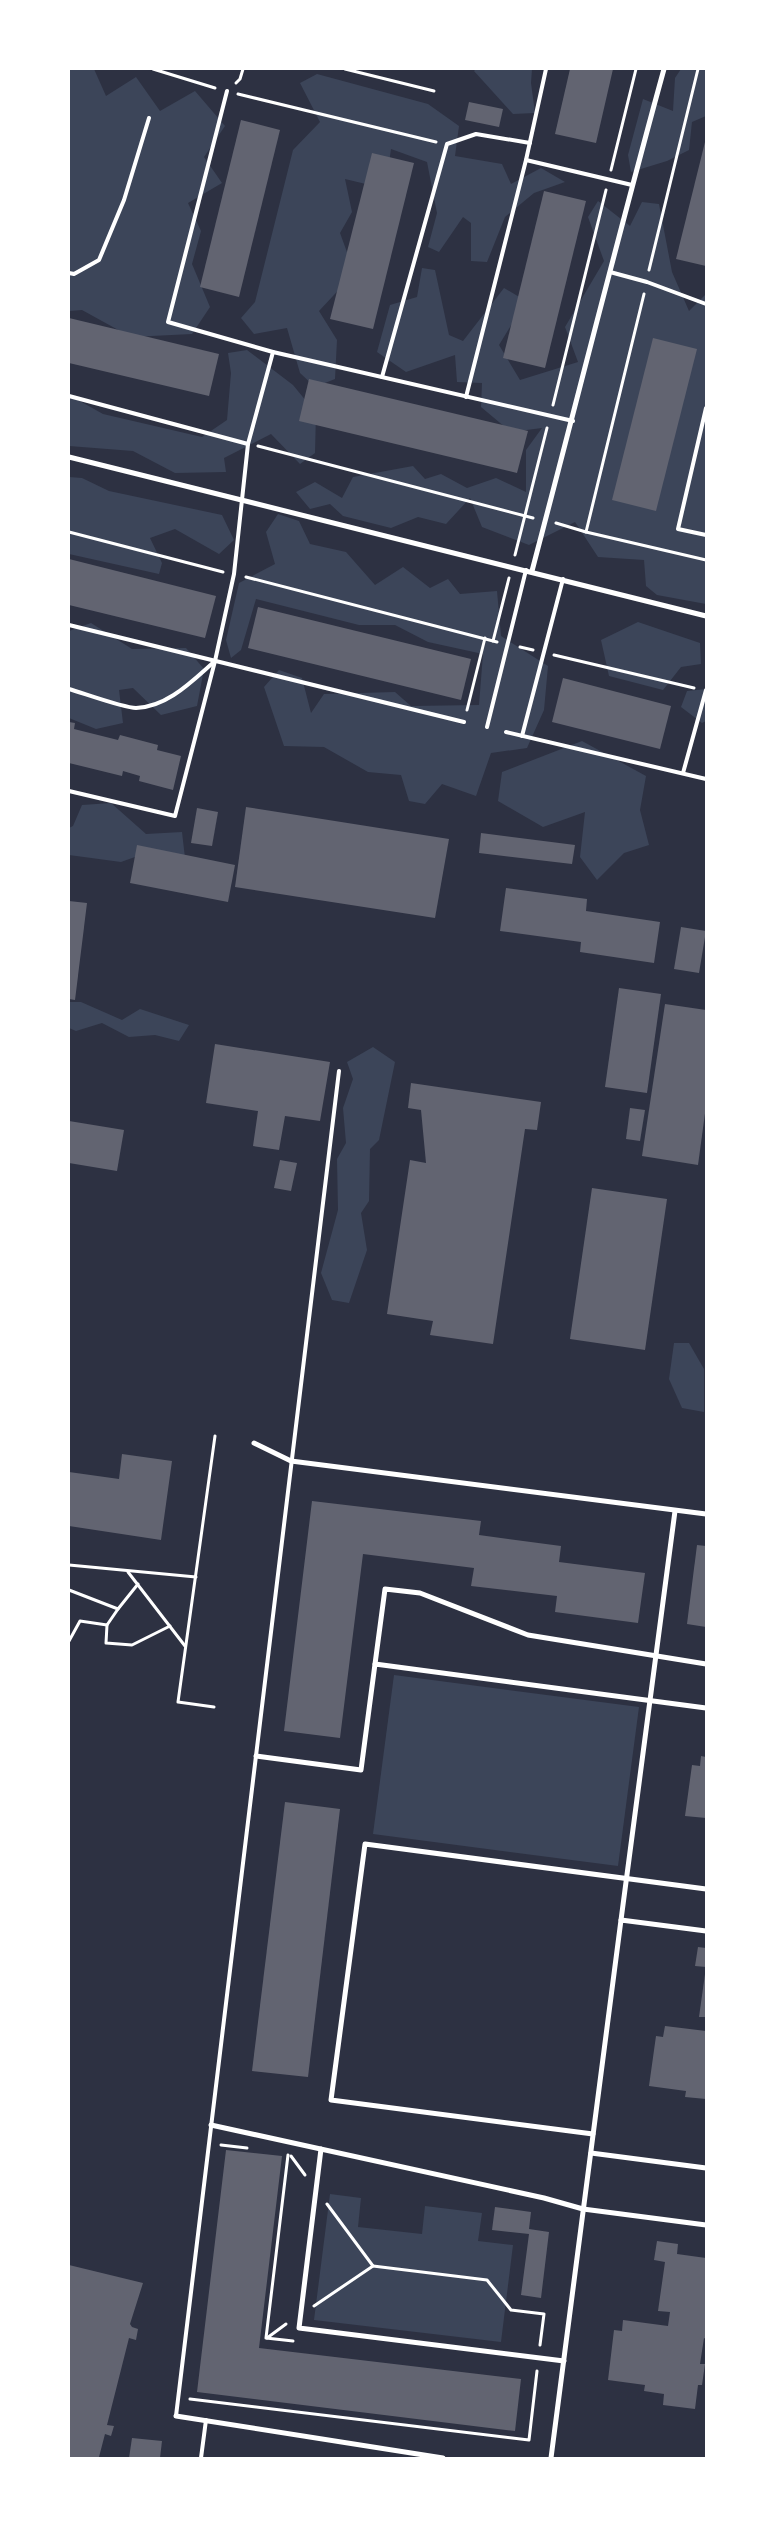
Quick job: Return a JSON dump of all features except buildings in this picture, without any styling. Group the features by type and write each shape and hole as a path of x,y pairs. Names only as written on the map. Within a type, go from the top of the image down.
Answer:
{"street":[{"path":"529,570 546,520 573,420 632,185 664,69"},
{"path":"69,457 529,570 706,616"},
{"path":"254,1443 292,1461 706,1514"},
{"path":"551,2458 675,1510"},
{"path":"256,1756 361,1770 384,1589 420,1593 528,1635 706,1664"},
{"path":"375,1664 706,1708"},
{"path":"593,2134 331,2100 365,1844 706,1889"},
{"path":"621,1920 706,1931"},
{"path":"211,2125 544,2198 583,2209 706,2225"},
{"path":"321,2149 299,2328 564,2361"},
{"path":"591,2153 706,2168"},
{"path":"176,2416 443,2458"}],"lane":[{"path":"466,397 526,160 546,69"},
{"path":"227,91 168,322 273,352 573,420"},
{"path":"69,273 74,274 99,260 124,200 149,118"},
{"path":"382,378 447,144 476,134 530,143"},
{"path":"526,160 632,185"},
{"path":"610,272 646,282 706,304"},
{"path":"69,791 175,816 215,661 234,574 248,444 273,352"},
{"path":"69,396 248,444"},
{"path":"706,408 678,529 706,535"},
{"path":"487,728 507,644 529,570"},
{"path":"522,736 563,579"},
{"path":"69,625 464,722"},
{"path":"69,689 136,708 163,701 182,690 215,661"},
{"path":"683,773 706,691"},
{"path":"506,732 706,779"},
{"path":"176,2416 339,1071"},
{"path":"201,2458 206,2420"}],"path":[{"path":"153,69 227,91 447,144"},
{"path":"344,69 434,91"},
{"path":"493,640 551,415 636,69"},
{"path":"586,532 698,69"},
{"path":"248,444 546,520 586,532 706,560"},
{"path":"69,532 507,644 706,691"},
{"path":"464,722 484,638"},
{"path":"214,1707 178,1702 215,1436"},
{"path":"69,1565 196,1578"},
{"path":"128,1571 186,1646"},
{"path":"138,1584 107,1625 106,1643 132,1645 170,1626"},
{"path":"69,1590 118,1609"},
{"path":"69,1641 80,1621 107,1625"},
{"path":"289,2153 373,2266"},
{"path":"266,2338 373,2266 487,2280 511,2310 544,2314 537,2371"}],"shaded area":[{"path":"69,69 94,69 106,96 136,77 160,111 195,91 225,126 204,157 222,183 188,203 201,231 192,264 210,307 192,334 131,337 82,310 69,311"},
{"path":"476,69 532,69 531,83 535,113 513,114 474,71"},
{"path":"681,69 706,69 706,116 692,122 689,150 667,161 631,172 628,155 643,99 673,111 675,78"},
{"path":"317,74 428,104 459,126 455,156 502,164 511,184 541,168 565,182 534,193 505,217 487,262 471,261 471,223 463,217 439,252 428,247 437,213 427,162 391,149 388,170 370,185 345,179 352,212 340,233 351,263 346,282 319,311 337,340 335,379 315,387 300,373 287,328 254,334 241,318 255,302 293,150 320,122 300,83"},
{"path":"598,201 630,226 642,202 659,204 672,272 689,311 706,294 706,604 657,595 646,586 644,560 598,557 575,522 529,545 482,527 470,498 446,524 418,517 391,528 343,516 330,504 310,509 296,492 315,482 342,498 353,477 413,466 425,479 441,474 467,488 496,478 526,492 526,450 542,428 511,432 481,407 482,383 457,382 455,355 406,372 377,352 390,305 417,297 422,268 435,270 449,335 463,341 504,288 526,301 499,345 520,380 578,362 565,327 604,261 588,217"},
{"path":"247,350 293,385 316,413 315,453 300,464 271,434 224,458 226,472 175,473 133,451 69,446 69,395 103,414 202,437 227,420 231,373 228,353"},
{"path":"69,477 82,478 109,491 222,515 234,540 219,554 175,529 150,538 162,563 159,574 69,554"},
{"path":"278,514 299,521 310,544 346,552 375,585 403,567 430,588 448,579 460,594 497,591 501,636 548,666 544,710 527,748 491,753 476,796 442,784 425,804 409,801 401,775 368,772 324,747 284,746 264,687 279,670 302,678 311,713 324,694 395,692 411,706 479,705 483,654 428,642 395,625 359,625 256,599 241,650 231,658 226,640 239,583 275,564 266,532"},
{"path":"638,622 700,643 701,664 681,667 663,690 609,676 601,640"},
{"path":"91,623 132,649 186,648 204,669 197,706 161,715 133,688 119,690 123,723 96,729 69,718 69,631"},
{"path":"706,689 706,721 702,723 681,707 687,691"},
{"path":"582,741 646,776 640,810 649,845 624,853 597,880 580,857 585,812 543,827 498,801 502,772"},
{"path":"111,803 146,834 182,832 185,858 146,853 121,862 69,855 69,828 73,826 82,805"},
{"path":"69,1002 81,1002 122,1020 140,1009 189,1025 179,1041 155,1035 129,1037 102,1023 76,1031 69,1028"},
{"path":"373,1047 395,1062 379,1140 370,1149 369,1201 361,1213 367,1250 349,1303 332,1300 321,1273 338,1210 337,1159 346,1143 343,1108 353,1079 347,1062"},
{"path":"674,1343 689,1343 704,1369 704,1412 682,1408 669,1379"},
{"path":"394,1675 639,1707 618,1866 373,1834"},
{"path":"330,2194 361,2198 358,2227 422,2234 425,2206 482,2213 478,2241 513,2245 501,2342 314,2320"}]}
